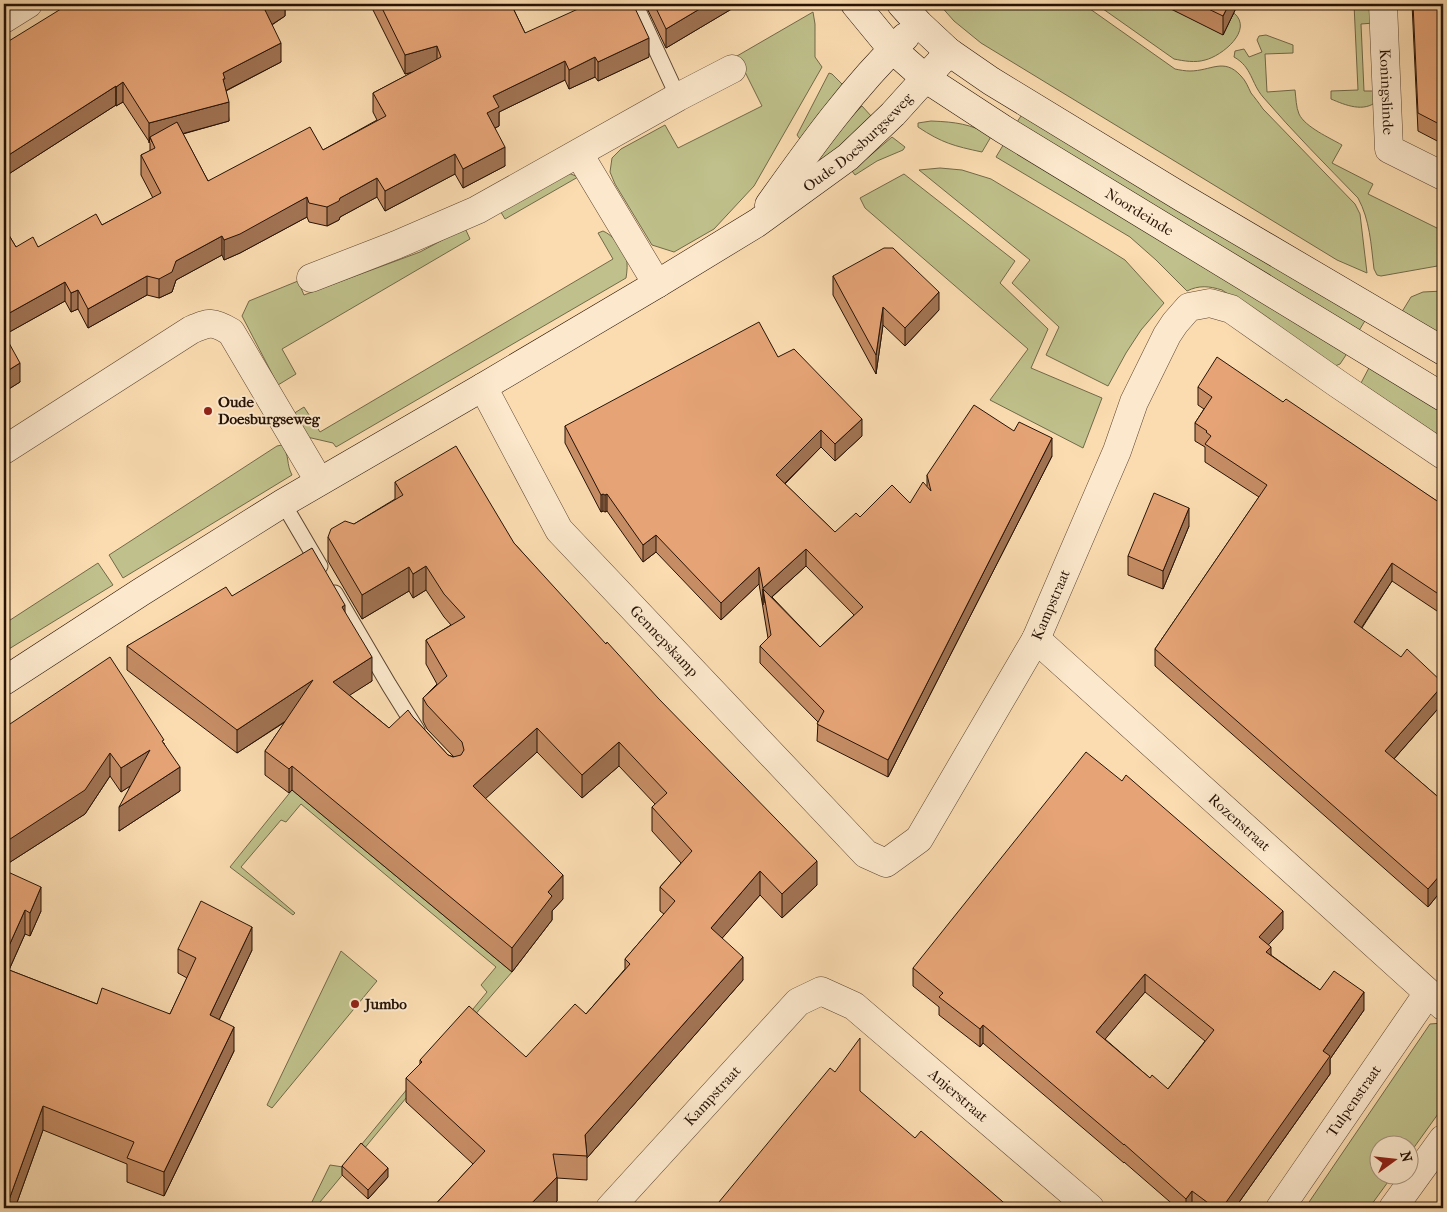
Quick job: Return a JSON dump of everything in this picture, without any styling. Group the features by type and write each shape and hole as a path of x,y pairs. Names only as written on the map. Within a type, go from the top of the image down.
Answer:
{"street":[{"path":"4,19 28,4"},
{"name":"Noordeinde","path":"855,4 892,49 925,78 1003,129 1443,397"},
{"path":"901,4 949,52 991,81 1183,198 1443,351"},
{"name":"Koningslinde","path":"1383,4 1388,149 1443,176"},
{"name":"Oude Doesburgseweg","path":"757,223 822,131 892,49 919,24"},
{"name":"Oude Doesburgseweg","path":"4,681 135,596 319,481 483,387 757,223 848,157 893,114 949,52"},
{"path":"311,278 478,210 678,97 732,69"},
{"path":"579,154 657,284"},
{"name":"Kampstraat","path":"886,863 919,839 1036,639 1118,451 1134,402 1167,336 1189,307 1210,302 1231,309 1443,455"},
{"path":"4,450 191,330 208,323 220,325 231,332 319,481"},
{"name":"Gennepskamp","path":"483,387 559,530 866,854 886,863"},
{"name":"Rozenstraat","path":"1036,639 1436,1000"},
{"name":"Kampstraat","path":"610,1208 798,1002 821,990"},
{"name":"Anjerstraat","path":"821,990 854,1006 1090,1208"},
{"name":"Tulpenstraat","path":"1280,1208 1436,1000"},
{"path":"1393,1208 1443,1139"}],"lane":[{"path":"635,4 678,97"},
{"path":"283,503 389,685 420,735 426,741"}],"green space":[{"path":"939,4 1083,4 1175,69 1190,71 1223,66 1235,70 1263,109 1355,204 1360,214 1367,273 1337,260 981,43 954,21"},
{"path":"1096,4 1161,4 1222,34 1234,13 1239,20 1240,27 1238,34 1227,48 1212,58 1193,62 1174,59"},
{"path":"1354,4 1360,4 1361,8 1373,8 1374,23 1361,24 1364,91 1377,91 1377,101 1366,107 1354,107 1331,99 1331,91 1358,90"},
{"path":"813,12 815,57 822,67 754,186 714,229 674,252 652,245 615,184 610,172 612,158 621,149 665,125 678,148 762,106 737,56"},
{"path":"1266,35 1293,45 1293,53 1265,54 1267,92 1295,90 1297,108 1302,119 1318,132 1342,145 1332,163 1373,184 1368,194 1443,231 1443,265 1381,276 1377,275 1374,269 1368,224 1358,198 1274,110 1259,92 1248,70 1234,57 1235,51 1244,49 1249,57 1262,52 1257,40 1259,36"},
{"path":"829,73 843,85 800,139 797,135"},
{"path":"862,106 872,117 829,160 823,161 819,156 819,150"},
{"path":"1023,113 1366,319 1357,334 1015,125"},
{"path":"931,121 963,124 992,135 982,152 972,150 941,140 918,127 918,123"},
{"path":"892,137 905,147 903,150 877,161 855,175 852,171"},
{"path":"1005,142 1348,352 1340,364 1335,366 1222,290 1204,287 1187,291 1130,237 996,157"},
{"path":"940,168 962,170 991,179 1109,250 1125,260 1164,303 1141,330 1108,386 1046,355 1059,327 1012,283 1030,260 919,170"},
{"path":"564,173 578,177 505,219 499,209"},
{"path":"904,174 1015,261 1000,283 1048,329 1031,368 1102,398 1083,448 990,400 1028,349 865,208 860,198"},
{"path":"465,228 470,239 282,349 296,374 278,385 242,316 249,301 298,281 304,295 420,252"},
{"path":"603,231 620,246 626,258 626,278 336,447 333,443 307,437 293,414 304,407 320,432 613,259 598,233"},
{"path":"1443,291 1443,334 1439,334 1400,315 1411,297 1423,292"},
{"path":"1371,364 1443,408 1443,438 1361,383"},
{"path":"282,445 292,475 123,578 109,555 277,446"},
{"path":"98,563 113,585 4,652 4,624"},
{"path":"292,790 512,972 315,1208 309,1208 330,1165 343,1167 487,992 481,985 496,967 301,804 286,822 281,820 241,867 295,913 293,915 230,867"},
{"path":"341,951 377,981 272,1108 267,1105"},
{"path":"1443,1023 1443,1107 1420,1139 1420,1134 1370,1134 1370,1184 1386,1184 1369,1208 1305,1208 1430,1024"}],"building":[{"path":"69,4 275,4 265,10 281,43 223,73 229,102 149,123 123,82 4,158 4,44"},
{"path":"380,4 511,4 525,33 589,4 633,4 649,38 598,62 595,57 569,70 565,61 493,96 499,107 487,113 505,147 463,169 455,154 385,191 377,178 327,207 309,203 307,197 240,234 224,240 222,236 176,261 172,272 159,279 147,276 88,309 78,290 71,293 65,282 4,316 4,227 16,247 33,237 38,247 96,214 102,225 161,193 141,155 155,148 150,137 177,122 208,181 310,127 323,150 386,116 373,93 441,57 437,46 405,55"},
{"path":"654,4 708,4 666,29"},
{"path":"1198,4 1229,4 1223,16"},
{"path":"1413,4 1443,4 1443,126 1418,113"},
{"path":"884,248 893,248 939,292 905,328 883,307 876,355 833,276"},
{"path":"759,322 778,357 794,349 862,419 835,444 821,430 776,475 835,532 856,513 860,517 892,485 910,503 923,482 931,491 927,475 974,405 1014,431 1019,422 1052,438 888,760 817,724 824,711 760,646 771,635 763,589 820,647 863,607 806,549 763,588 759,567 721,603 656,535 643,545 607,494 601,495 565,426"},
{"path":"4,334 20,363 4,373"},
{"path":"1217,357 1283,402 1286,399 1443,505 1443,597 1392,563 1354,622 1401,657 1407,649 1443,683 1385,751 1437,796 1443,790 1443,875 1441,874 1428,889 1155,649 1267,485 1205,444 1211,436 1195,423 1212,397 1198,387"},
{"path":"456,446 514,543 606,644 607,642 658,698 817,861 782,894 760,871 711,928 743,957 585,1135 587,1156 553,1154 557,1177 527,1208 432,1208 485,1151 406,1078 422,1062 420,1060 469,1006 526,1057 575,1004 586,1014 630,964 625,959 675,901 660,887 692,851 652,807 667,793 619,742 582,775 537,728 473,786 563,875 548,892 552,896 512,948 292,766 289,769 265,751 313,680 237,730 127,646 226,587 232,596 312,548 345,605 342,607 372,657 333,682 389,728 408,710 448,755 453,757 461,755 464,750 462,742 427,705 423,698 447,676 426,640 465,617 444,594 426,566 413,574 409,567 362,595 328,537 331,529 345,521 354,524 403,495 395,482"},
{"path":"1154,493 1189,508 1163,571 1128,556"},
{"path":"110,657 180,767 119,807 150,750 121,768 110,753 85,790 4,843 4,728"},
{"path":"1086,752 1122,781 1126,775 1283,911 1259,937 1271,947 1266,952 1320,990 1334,971 1364,992 1323,1051 1330,1056 1222,1208 1215,1208 1192,1191 1186,1199 983,1025 980,1029 939,997 943,993 913,968","holes":["1145,974 1214,1030 1168,1089 1152,1075 1150,1078 1096,1032"]},
{"path":"8,872 41,887 30,913 25,910 4,957 4,880"},
{"path":"201,901 252,927 210,1015 234,1027 164,1172 127,1158 134,1142 43,1106 6,1208 4,1208 4,968 97,1004 102,988 170,1014 196,958 178,949"},
{"path":"860,1038 860,1091 915,1138 921,1131 1010,1208 714,1208 830,1068 835,1072"},
{"path":"361,1143 388,1168 368,1190 342,1166"},
{"path":"1443,1196 1443,1208 1435,1208"}],"place":[{"name":"Oude Doesburgseweg","path":"208,411"},
{"name":"Jumbo","path":"355,1004"}]}
